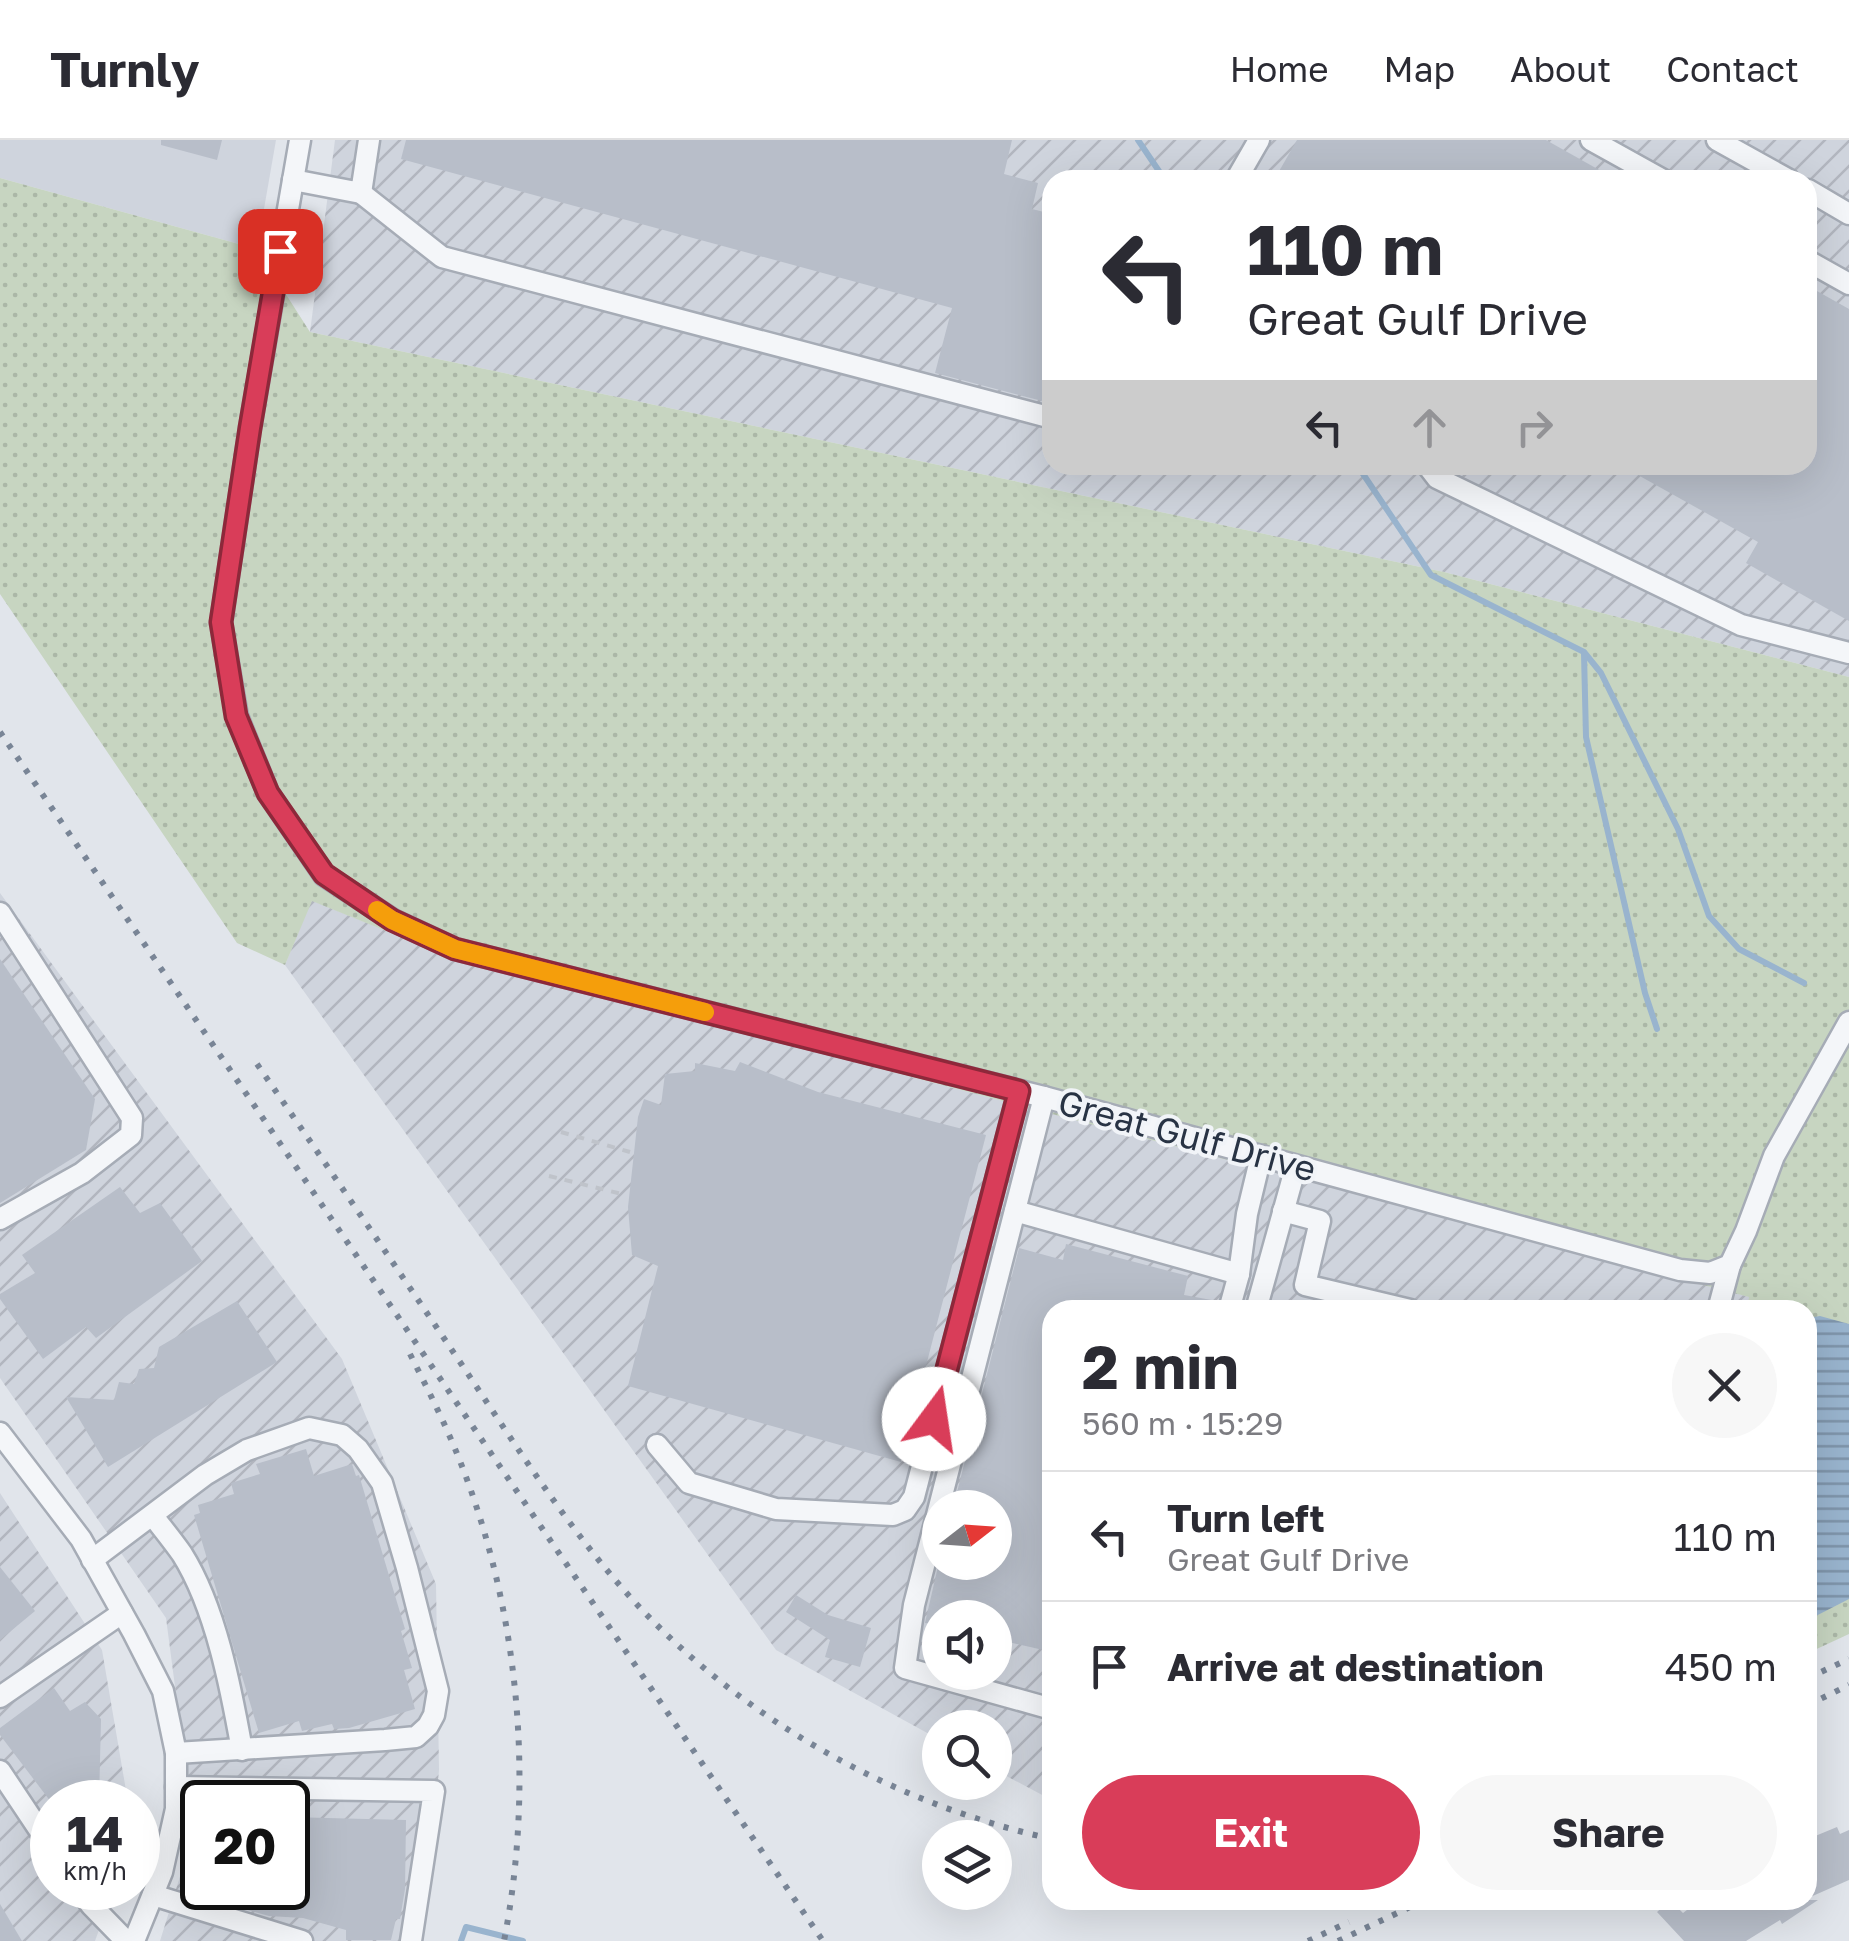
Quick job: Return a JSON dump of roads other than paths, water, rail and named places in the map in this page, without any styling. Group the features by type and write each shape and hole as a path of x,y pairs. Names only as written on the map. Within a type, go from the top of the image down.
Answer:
{"street":[{"name":"Great Gulf Drive","path":"300,140 221,622 236,716 268,793 324,874 392,920 455,949 1044,1097 1680,1270 1710,1273 1730,1265"},
{"path":"361,193 370,140"},
{"path":"1242,170 1259,140"},
{"path":"1591,140 1620,147 1649,170"},
{"path":"1717,140 1771,170"},
{"path":"293,180 361,193 442,257 1042,415"},
{"path":"1817,195 1849,214"},
{"path":"1817,266 1849,284"},
{"path":"1435,475 1741,624 1849,653"},
{"path":"0,913 132,1118 130,1135 82,1173 0,1219"},
{"path":"1721,1300 1730,1265 1774,1156 1849,1022"},
{"path":"657,1445 689,1483 776,1509 868,1516 893,1515 905,1510 914,1497 1019,1091"},
{"path":"1042,1706 905,1668 914,1605 1044,1097"},
{"path":"1232,1300 1261,1156"},
{"path":"1259,1300 1296,1166"},
{"path":"1015,1210 1238,1274"},
{"path":"1283,1212 1320,1221 1306,1285 1368,1300"},
{"path":"92,1560 205,1475 247,1450 310,1428 342,1435 358,1448 382,1483 438,1690 428,1726 416,1737 176,1753"},
{"path":"0,1433 81,1539 163,1691 176,1753 176,1810 160,1877"},
{"path":"153,1516 183,1556 217,1638 242,1750"},
{"path":"0,1697 122,1613"},
{"path":"0,1771 30,1816"},
{"path":"176,1787 434,1792 412,1941"},
{"path":"160,1897 302,1941"},
{"path":"95,1910 126,1941"},
{"path":"134,1941 147,1910"}],"water":[{"path":"1817,1316 1849,1324 1849,1599 1817,1615"}],"waterway":[{"path":"1138,140 1158,170"},
{"path":"1364,475 1431,575 1584,652 1601,673 1678,829 1709,916 1739,949 1804,983"},
{"path":"1584,654 1586,737 1645,993 1657,1029"},
{"path":"461,1941 466,1927 523,1941"}],"railway":[{"path":"0,732 823,1941"},
{"path":"257,1064 563,1514 631,1598 674,1642 721,1682 823,1751 935,1804 1042,1836"},
{"path":"410,1354 448,1432 475,1503 506,1626 515,1689 519,1816 504,1941"},
{"path":"1817,1674 1849,1659"},
{"path":"1817,1701 1849,1685"},
{"path":"1338,1941 1404,1910"},
{"path":"1308,1941 1349,1922"}]}
